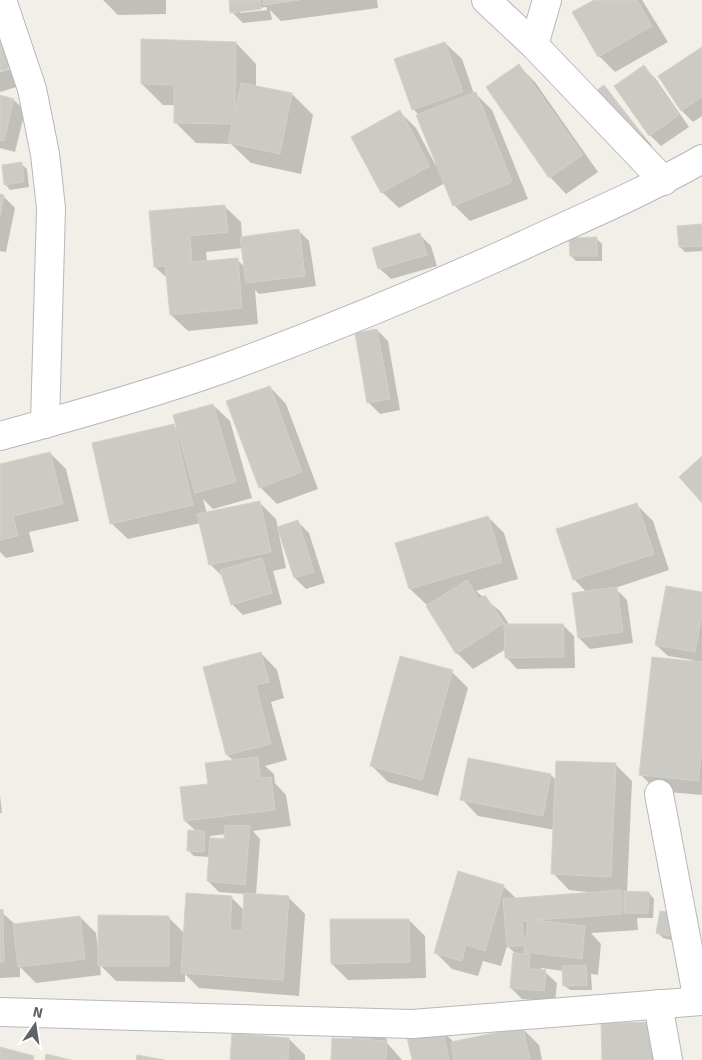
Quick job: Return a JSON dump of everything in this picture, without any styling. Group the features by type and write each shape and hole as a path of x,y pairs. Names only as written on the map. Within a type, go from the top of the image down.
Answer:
{"street":[{"path":"2,0 32,89 45,154 51,208 45,424"},
{"path":"486,0 534,45 664,181"},
{"path":"534,45 547,0"},
{"path":"0,436 45,424 221,369 351,319 446,280 664,181 702,159"},
{"path":"0,1012 412,1024 700,1001 659,794"},
{"path":"658,1004 668,1060"}],"building":[{"path":"229,0 260,0 261,9 230,13"},
{"path":"263,0 299,0 263,5"},
{"path":"594,0 637,0 652,26 598,57 572,12"},
{"path":"141,39 236,42 235,112 241,83 292,93 280,154 228,143 232,124 174,123 174,85 141,84"},
{"path":"445,42 463,92 412,110 394,59"},
{"path":"0,43 8,69 0,71"},
{"path":"702,47 702,97 681,111 658,76"},
{"path":"519,64 583,155 549,178 486,87"},
{"path":"644,65 679,115 649,136 614,86"},
{"path":"604,85 642,134 626,146 588,97"},
{"path":"476,92 512,182 453,206 416,115"},
{"path":"0,95 14,99 4,141 0,140"},
{"path":"400,110 430,166 381,193 351,137"},
{"path":"22,162 24,182 4,185 2,165"},
{"path":"0,194 4,195 0,216"},
{"path":"225,205 228,232 190,236 192,262 238,258 242,308 170,315 165,266 154,267 149,211"},
{"path":"702,224 702,246 679,247 677,226"},
{"path":"299,229 305,276 246,283 240,237"},
{"path":"420,233 427,255 378,269 372,248"},
{"path":"597,237 597,256 570,256 569,238"},
{"path":"377,329 390,399 367,403 355,333"},
{"path":"270,386 302,472 259,488 226,401"},
{"path":"213,404 236,482 195,493 173,415"},
{"path":"174,424 193,505 110,524 92,443"},
{"path":"50,452 63,504 13,516 18,536 0,540 0,464"},
{"path":"702,456 702,503 679,477"},
{"path":"260,501 271,552 209,565 197,514"},
{"path":"637,503 654,554 573,580 556,529"},
{"path":"488,516 502,562 409,589 395,543"},
{"path":"298,520 314,572 294,578 277,527"},
{"path":"262,558 272,593 231,605 220,570"},
{"path":"467,580 479,599 485,595 504,623 456,654 426,606"},
{"path":"666,586 702,592 702,614 695,652 655,645"},
{"path":"617,587 623,632 578,638 572,593"},
{"path":"504,624 563,624 564,657 505,658"},
{"path":"261,652 269,682 256,685 271,744 226,755 203,667"},
{"path":"400,656 453,670 422,780 370,766"},
{"path":"652,657 702,662 702,747 698,781 639,775"},
{"path":"258,757 260,778 271,777 275,810 184,821 180,787 208,784 205,763"},
{"path":"468,758 551,774 543,816 460,800"},
{"path":"556,761 616,763 611,877 551,874"},
{"path":"225,825 250,826 245,885 207,881 210,838 224,839"},
{"path":"188,830 205,831 204,852 187,851"},
{"path":"458,871 504,885 485,951 466,945 462,961 434,953"},
{"path":"621,890 622,914 536,920 585,926 582,959 524,952 528,921 522,921 524,945 507,947 503,899"},
{"path":"624,891 649,892 648,913 624,913"},
{"path":"186,893 232,896 230,930 242,931 244,893 289,896 283,980 181,973"},
{"path":"3,909 4,962 0,962 0,910"},
{"path":"660,911 674,913 670,936 656,933"},
{"path":"98,915 169,916 169,966 98,966"},
{"path":"80,916 85,959 18,967 13,924"},
{"path":"330,919 409,919 410,962 331,964"},
{"path":"513,953 530,954 529,969 546,970 544,991 510,988"},
{"path":"586,965 587,985 563,986 562,966"},
{"path":"353,1022 371,1022 371,1039 357,1039 387,1041 386,1060 331,1060 332,1038 352,1039"},
{"path":"667,1022 650,1030 651,1060 602,1060 601,1023"},
{"path":"523,1027 530,1060 454,1060 451,1042"},
{"path":"443,1030 449,1060 412,1060 407,1037"},
{"path":"232,1033 289,1038 288,1060 230,1060"},
{"path":"0,1047 34,1056 33,1060 0,1060"},
{"path":"46,1054 71,1060 45,1060"},
{"path":"137,1055 165,1060 136,1060"}]}
